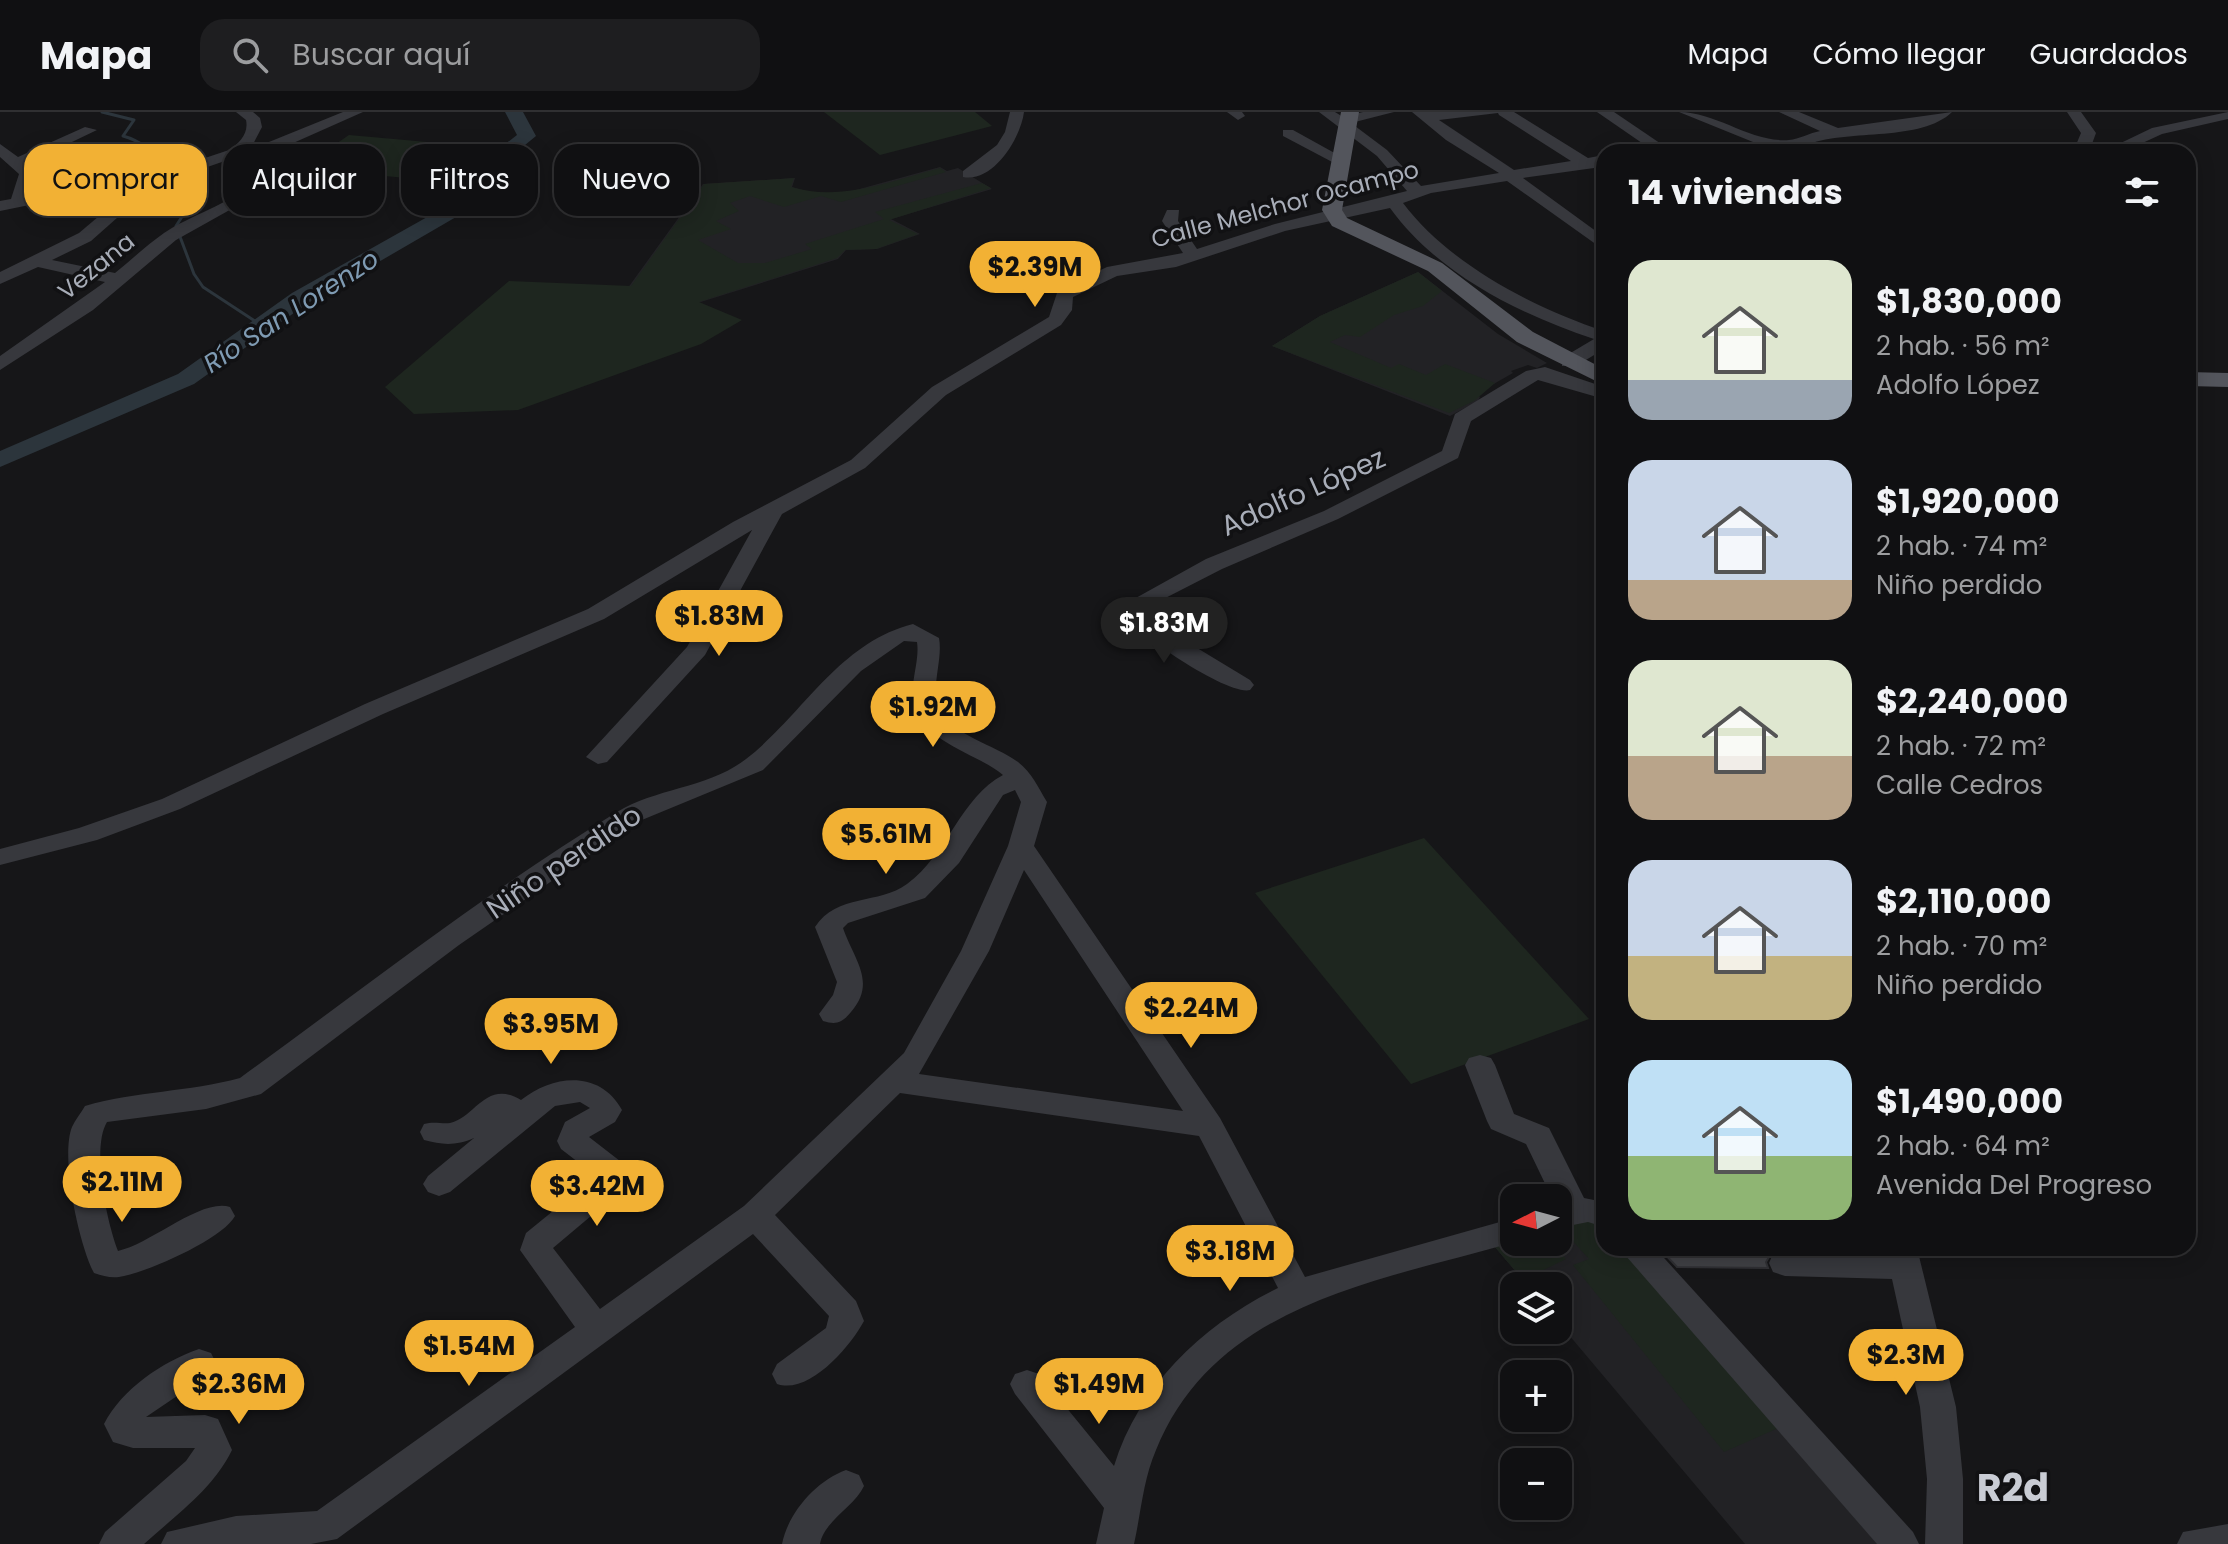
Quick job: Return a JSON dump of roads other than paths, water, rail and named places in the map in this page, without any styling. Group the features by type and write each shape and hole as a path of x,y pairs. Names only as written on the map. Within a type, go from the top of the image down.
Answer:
{"main road":[{"path":"1349,119 1333,215 1348,228 1435,267 1525,337 1596,374"},
{"path":"2196,379 2228,380"}],"street":[{"path":"243,112 253,118 255,127 246,144"},
{"path":"278,144 356,112"},
{"path":"969,174 997,156 1017,129 1017,112"},
{"path":"1326,112 1349,119 1387,112"},
{"path":"1423,114 1491,112"},
{"path":"1504,112 1596,169"},
{"path":"1608,112 1654,144"},
{"path":"1686,112 1728,130 1776,144"},
{"path":"1786,112 1833,131"},
{"path":"1799,144 1800,141 1833,131 1913,123 1945,112"},
{"path":"2074,112 2089,133 2084,144"},
{"path":"1423,114 1451,137 1512,175 1526,190 1596,239"},
{"path":"2128,144 2157,131 2228,115"},
{"path":"1349,119 1417,192"},
{"path":"19,162 90,130"},
{"path":"1288,133 1341,161"},
{"name":"Vezana","path":"0,364 121,280 170,236 248,194 269,177 284,159 286,149 283,143"},
{"path":"0,149 19,162 27,173 17,204"},
{"name":"Calle Melchor Ocampo","path":"0,857 88,834 237,776 374,709 596,614 858,464 939,391 1055,321 1061,316 1068,290 1113,271 1170,263 1417,192 1596,161"},
{"path":"1393,201 1419,236 1461,261 1515,301 1554,320 1596,332"},
{"path":"0,206 24,202"},
{"path":"1173,213 1170,221 1193,256"},
{"path":"0,279 40,262 98,228 112,216"},
{"path":"40,262 121,280"},
{"path":"0,290 18,273"},
{"path":"1569,362 1596,337"},
{"path":"0,339 33,343"},
{"name":"Adolfo López","path":"1242,685 1166,639 1127,609 1214,564 1331,515 1451,454 1462,418 1533,375 1554,376 1596,390"},
{"path":"598,757 697,650 773,510"},
{"name":"Niño perdido","path":"219,1216 140,1258 121,1265 106,1264 92,1216 86,1172 86,1130 96,1114 123,1106 206,1098 250,1086 449,939 628,816 656,801 741,773 754,765 835,682 900,633 913,631 928,638 931,652 925,698 932,715 1027,790"},
{"path":"180,1544 236,1532 313,1536 755,1215 915,1060 975,951 1021,846 1027,790 994,790 950,857 915,892 855,910 838,917 829,927 853,983 851,997 833,1014"},
{"path":"1021,846 1209,1126 1296,1291"},
{"path":"1480,1065 1502,1121 1538,1136 1582,1213"},
{"path":"893,1081 1209,1126"},
{"path":"439,1184 544,1098 564,1091 581,1090 594,1095 606,1107 604,1114 576,1130 572,1141 618,1176 538,1242 536,1250 598,1331"},
{"path":"435,1132 450,1137 462,1133 496,1105 506,1105 521,1116"},
{"path":"755,1215 844,1310 847,1321 838,1338 789,1374"},
{"path":"1115,1544 1141,1440 1176,1385 1206,1349 1238,1323 1296,1291 1500,1234"},
{"path":"1642,1256 1900,1544"},
{"path":"1785,1263 1903,1257 1938,1407 1945,1479 1944,1544"},
{"path":"118,1544 199,1472 214,1450 212,1439 205,1430 133,1433 126,1431 122,1424 125,1415 136,1403 199,1363"},
{"path":"1027,1384 1125,1506"},
{"path":"801,1544 804,1527 846,1486"},
{"path":"2196,1544 2228,1540"}],"waterway":[{"path":"102,112 134,120 123,136 141,144"},
{"name":"Río San Lorenzo","path":"0,460 186,379 300,298 468,202 475,192 477,175 527,136 514,112"},
{"path":"182,216 176,226 194,274 203,287 261,325"}],"district":[{"name":"R2d","path":"2013,1487"}]}
